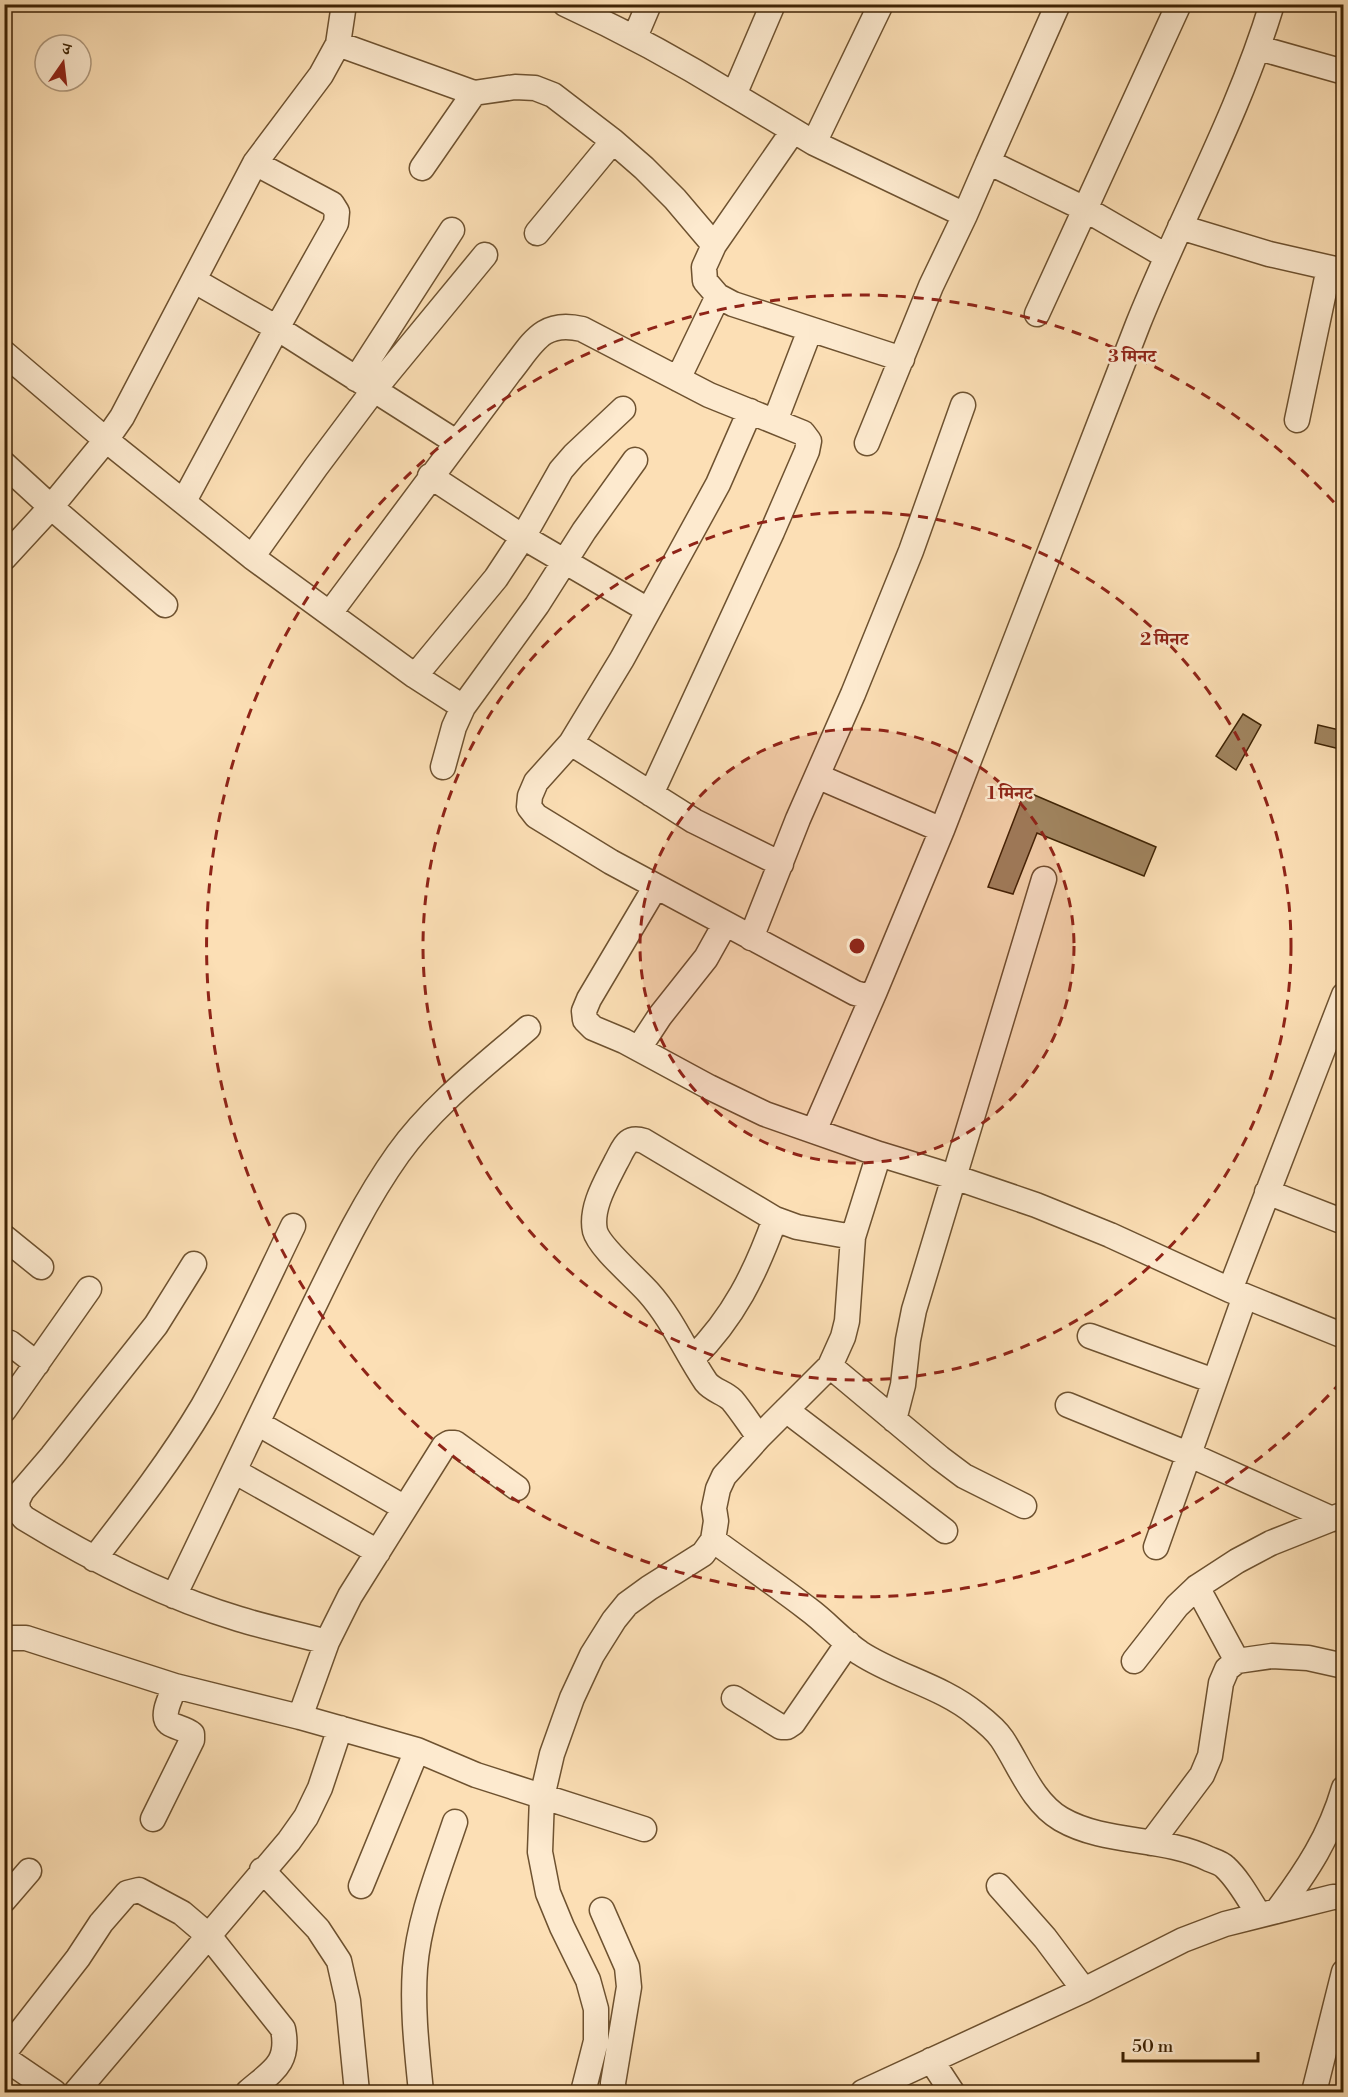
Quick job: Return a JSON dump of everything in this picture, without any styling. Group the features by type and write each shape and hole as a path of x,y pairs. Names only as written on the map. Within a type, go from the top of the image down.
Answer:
{"street":[{"path":"4,558 51,507 122,417 255,163 321,75 338,44 344,4"},
{"path":"565,4 679,61 814,143 965,215"},
{"path":"635,37 649,4"},
{"path":"734,95 774,4"},
{"path":"814,143 881,4"},
{"path":"867,443 931,286 965,215 1058,4"},
{"path":"1037,314 1179,4"},
{"path":"814,1131 942,830 1133,335 1166,256 1215,154 1259,48 1272,4"},
{"path":"338,44 474,93 515,87 535,88 553,95 613,141 675,198 714,245"},
{"path":"1259,48 1344,72"},
{"path":"422,168 474,93"},
{"path":"793,131 714,245 704,267 705,281 718,296 760,314 902,359"},
{"path":"537,233 613,141"},
{"path":"988,162 1085,209 1166,256"},
{"path":"184,501 336,223 337,212 332,204 255,163"},
{"path":"1180,227 1269,254 1336,270 1297,420"},
{"path":"252,557 316,466 452,230"},
{"path":"364,385 485,255"},
{"path":"195,281 277,328 456,442"},
{"path":"678,379 718,296"},
{"path":"330,613 456,442 538,337 552,327 567,325 582,329 709,395 803,433 809,441 807,451 651,794"},
{"path":"775,421 810,330"},
{"path":"4,353 106,440 252,557 415,676 463,707"},
{"path":"751,938 911,551 963,405"},
{"path":"415,676 472,610 496,578 523,537 561,470 574,454 623,409"},
{"path":"750,411 718,484 622,659 571,743 536,782 530,796 529,807 536,816 611,862 751,938 855,993 866,996 875,991"},
{"path":"443,767 454,727 463,707 506,650 566,562 584,531 635,460"},
{"path":"4,464 165,604"},
{"path":"430,476 523,537 648,610"},
{"path":"571,743 694,821 781,864"},
{"path":"817,776 942,830"},
{"path":"894,1420 903,1385 914,1310 1044,879"},
{"path":"656,886 589,999 584,1011 585,1020 593,1028 639,1048 709,1087 765,1114 879,1155 1036,1205 1100,1231 1237,1293 1344,1336"},
{"path":"639,1048 660,1016 706,958 725,924"},
{"path":"1156,1547 1214,1382 1267,1192 1337,1032 1344,995"},
{"path":"174,1596 256,1423 338,1259 398,1154 438,1108 528,1028"},
{"path":"759,1437 730,1398 718,1393 707,1382 665,1312 649,1292 601,1242 595,1232 598,1202 624,1147 629,1140 636,1138 775,1220 824,1234 853,1237"},
{"path":"583,2092 596,2041 596,2008 588,1980 548,1893 540,1852 542,1797 552,1754 572,1698 592,1655 614,1620 627,1604 703,1554 712,1540 716,1521 714,1508 724,1476 759,1437 830,1366 843,1337 847,1321 853,1237 879,1155"},
{"path":"1267,1192 1344,1222"},
{"path":"693,1358 732,1313 748,1285 775,1220"},
{"path":"94,1559 138,1502 201,1408 224,1369 293,1226"},
{"path":"4,1237 41,1267"},
{"path":"194,1264 156,1325 22,1491 17,1501 18,1511 24,1518 94,1559 174,1596 238,1619 327,1642"},
{"path":"4,1410 89,1289"},
{"path":"1090,1336 1214,1382"},
{"path":"4,1341 37,1364"},
{"path":"830,1366 964,1476 1024,1506"},
{"path":"1068,1405 1338,1516"},
{"path":"786,1410 945,1531"},
{"path":"256,1423 405,1508"},
{"path":"300,1717 327,1642 350,1596 444,1446 455,1443 517,1488"},
{"path":"234,1471 378,1552"},
{"path":"1134,1661 1177,1606 1197,1587 1236,1561 1271,1543 1338,1516"},
{"path":"712,1540 810,1610 859,1652 894,1672 926,1684 976,1713 1001,1738 1023,1777 1041,1801 1059,1818 1079,1827 1117,1838 1198,1853 1224,1866 1268,1913"},
{"path":"1197,1587 1237,1661"},
{"path":"4,1638 26,1638 175,1686 300,1717 417,1750 542,1797 644,1829"},
{"path":"734,1698 781,1727 787,1727 793,1723 848,1643"},
{"path":"1151,1843 1202,1775 1210,1756 1221,1683 1227,1669 1237,1661 1272,1656 1308,1658 1344,1666"},
{"path":"153,1820 192,1740 192,1734 170,1724 166,1719 166,1712 175,1686"},
{"path":"76,2092 262,1870 289,1841 306,1817 321,1788 340,1728"},
{"path":"361,1886 417,1750"},
{"path":"1268,1913 1313,1860 1337,1811 1344,1788"},
{"path":"420,2092 414,2001 415,1966 424,1913 455,1822"},
{"path":"4,1900 29,1870"},
{"path":"262,1870 318,1929 339,1961 348,2001 357,2092"},
{"path":"999,1886 1045,1938 1084,1990"},
{"path":"4,2053 78,1958 101,1923 127,1893 139,1890 182,1913 209,1936 283,2029 286,2043 282,2061 248,2092"},
{"path":"863,2092 1084,1990 1184,1940 1225,1924 1340,1892"},
{"path":"602,1910 627,1967 629,1987 613,2083 614,2092"},
{"path":"1314,2092 1344,1972"},
{"path":"4,2058 54,2092"},
{"path":"930,2060 952,2092"}],"building":[{"path":"1243,714 1261,725 1236,770 1216,756"},
{"path":"1318,725 1344,731 1344,750 1315,743"},
{"path":"1025,791 1156,847 1144,876 1037,833 1013,894 988,887"}]}
